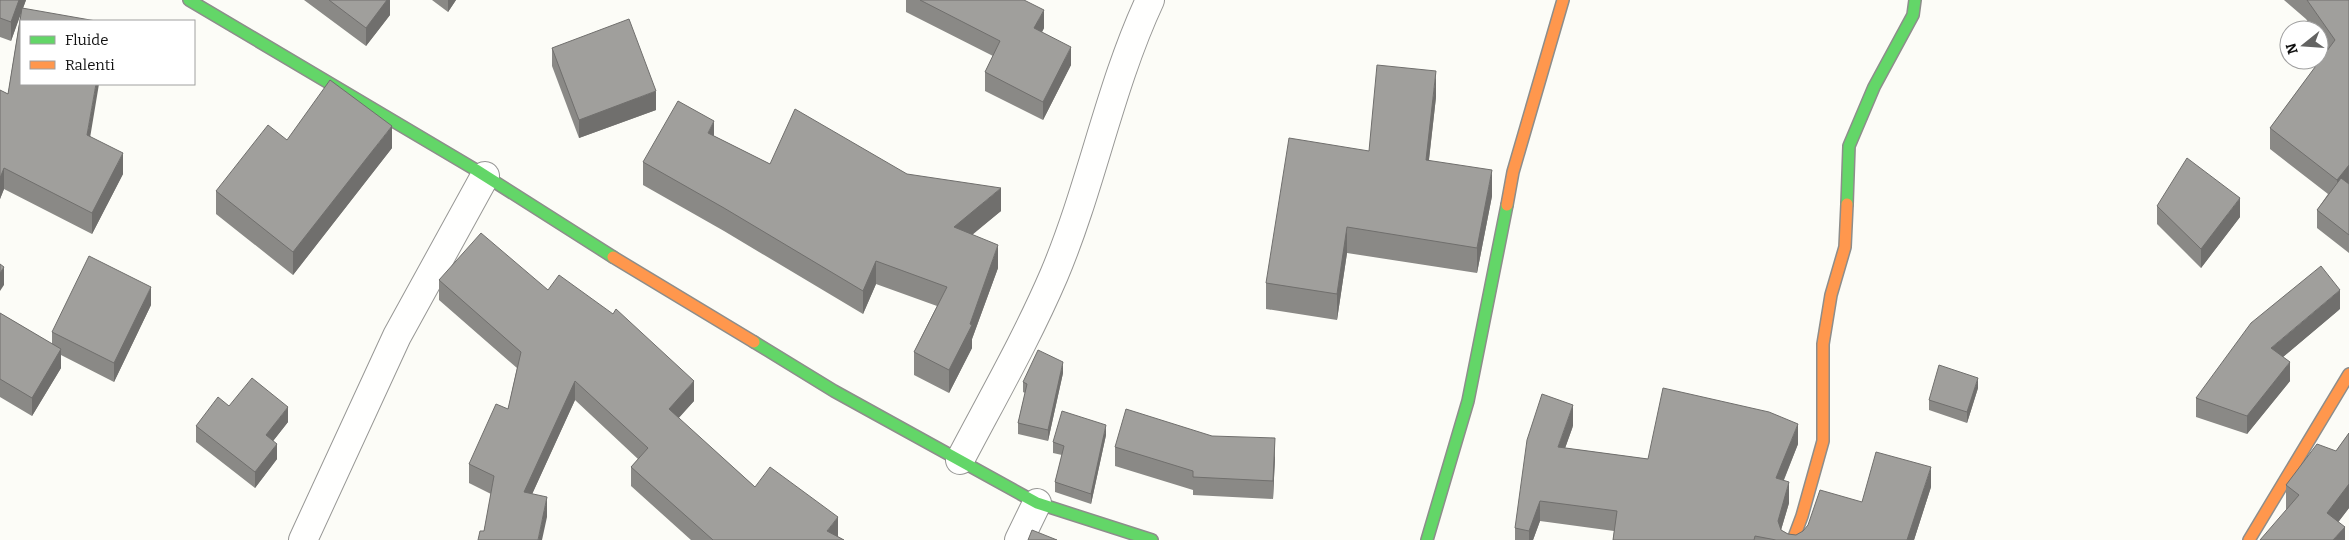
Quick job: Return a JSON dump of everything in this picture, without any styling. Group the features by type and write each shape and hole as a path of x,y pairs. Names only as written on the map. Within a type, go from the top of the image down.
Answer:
{"street":[{"path":"189,0 485,176 834,391 1037,503 1152,540"},
{"path":"960,460 1005,376 1054,274 1099,146 1130,47 1150,0"},
{"path":"1427,540 1468,401 1513,172 1563,0"},
{"path":"1793,540 1802,516 1823,441 1823,344 1831,295 1845,247 1849,146 1874,87 1913,15 1915,0"},
{"path":"302,540 397,336 485,176"},
{"path":"2249,540 2341,405 2349,374"},
{"path":"1019,540 1037,503"}],"building":[{"path":"0,0 19,0 11,22 0,18"},
{"path":"329,0 387,0 366,28"},
{"path":"920,0 1024,0 1044,10 1034,28 1071,47 1043,102 985,72 1000,41"},
{"path":"2307,0 2349,0 2349,165 2337,180 2270,128 2313,70 2329,70 2329,48 2335,40 2329,31 2329,20 2321,20"},
{"path":"22,8 90,20 20,20"},
{"path":"629,19 656,91 579,120 552,48"},
{"path":"20,20 20,85 96,85 87,135 123,153 92,213 4,168 0,178 0,90 8,94"},
{"path":"1377,65 1436,71 1426,160 1492,170 1477,248 1347,227 1337,294 1266,283 1289,138 1369,151"},
{"path":"330,80 392,126 293,252 216,191 268,125 287,140"},
{"path":"678,101 714,121 708,133 770,164 795,109 907,174 1001,188 954,227 998,245 970,324 972,325 949,370 914,352 947,287 876,261 863,291 643,162"},
{"path":"2187,158 2240,198 2201,249 2157,206"},
{"path":"2341,178 2349,184 2349,235 2317,210"},
{"path":"481,233 548,290 559,275 613,314 616,309 694,381 669,409 755,487 770,467 838,517 827,531 844,540 713,540 631,467 648,448 575,381 524,492 547,497 538,540 478,540 480,531 484,531 494,476 469,464 496,404 508,409 521,352 439,280"},
{"path":"89,256 151,287 114,363 52,332"},
{"path":"0,264 4,267 0,273"},
{"path":"2321,266 2340,290 2271,348 2290,362 2247,416 2196,398 2251,323"},
{"path":"0,313 61,349 32,398 0,379"},
{"path":"1038,350 1063,362 1048,430 1018,423 1027,384 1023,382"},
{"path":"1939,365 1978,378 1967,412 1929,400"},
{"path":"252,378 288,407 266,435 277,444 255,472 196,426 218,397 229,406"},
{"path":"1663,388 1769,412 1798,424 1776,478 1789,482 1778,521 1781,530 1788,534 1796,535 1808,525 1820,490 1862,502 1876,452 1931,467 1907,540 1776,540 1755,536 1754,540 1613,540 1617,511 1540,501 1529,531 1515,528 1527,440 1542,394 1573,405 1558,447 1648,459"},
{"path":"1126,409 1212,436 1275,438 1273,481 1193,477 1193,471 1115,447"},
{"path":"1062,411 1106,425 1091,494 1055,482 1064,446 1053,442"},
{"path":"2349,433 2349,484 2327,513 2345,527 2333,540 2260,540 2299,495 2286,485 2317,444 2336,451"},
{"path":"1032,530 1057,540 1028,540"}],"traffic: fast":[{"path":"189,0 476,170 613,257"},
{"path":"1847,204 1849,146 1874,87 1913,15 1915,0"},
{"path":"1427,540 1468,401 1507,205"},
{"path":"754,342 834,391 1037,503 1152,540"}],"traffic: slow":[{"path":"1507,205 1513,172 1563,0"},
{"path":"1793,540 1802,516 1823,441 1823,344 1831,295 1845,247 1847,204"},
{"path":"613,257 754,342"},
{"path":"2249,540 2349,374"}]}
